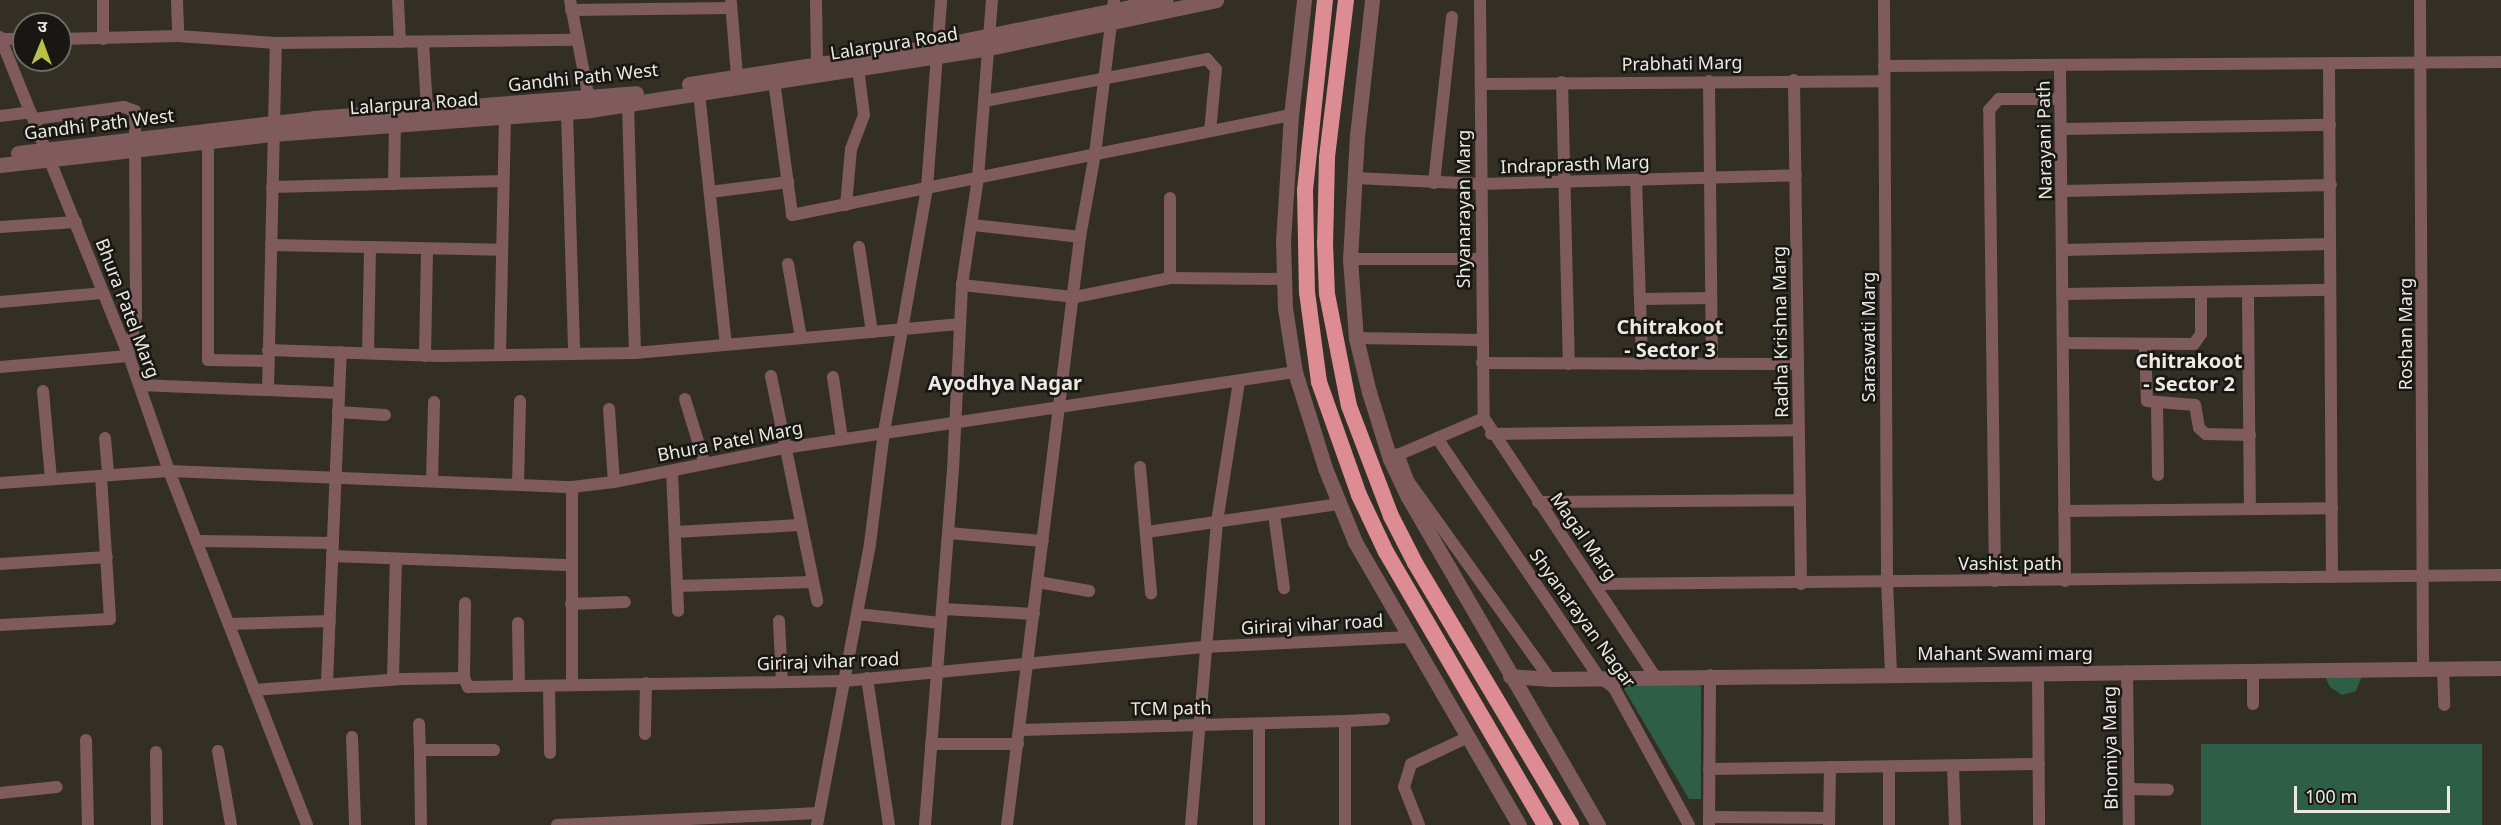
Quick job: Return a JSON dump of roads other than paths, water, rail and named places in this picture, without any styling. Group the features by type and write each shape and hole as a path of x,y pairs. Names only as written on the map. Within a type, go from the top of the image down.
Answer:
{"highway":[{"path":"1325,0 1305,190 1307,292 1319,382 1359,495 1386,552 1545,825"},
{"path":"1346,0 1327,158 1325,243 1327,294 1348,406 1372,472 1410,553 1571,825"}],"street":[{"path":"103,0 103,39"},
{"path":"177,0 178,36"},
{"path":"398,0 400,42"},
{"path":"816,0 818,69"},
{"path":"557,825 818,819 857,614 884,432 904,329 927,188 941,0"},
{"path":"925,825 957,421 962,285 973,225 978,178 992,0"},
{"name":"Gandhi Path West","path":"0,155 50,155 427,109 505,111 590,105 737,76 818,69 990,42 1165,0"},
{"path":"990,42 1078,31 1114,12 1216,0"},
{"path":"1304,0 1291,115 1283,279 1295,372 1338,504 1409,637 1520,825"},
{"path":"1372,0 1355,178 1350,259 1356,338 1394,456 1510,676 1598,825"},
{"name":"Shyanarayan Marg","path":"1480,0 1484,418"},
{"name":"Saraswati Marg","path":"1884,0 1887,581 1891,673"},
{"name":"Roshan Marg","path":"2420,0 2423,669"},
{"path":"590,105 575,40 571,5 731,4 737,76"},
{"path":"1007,825 1075,297 1080,237 1095,154 1114,12"},
{"path":"1434,183 1452,17"},
{"path":"72,39 178,36 276,43 575,40"},
{"name":"Bhura Patel Marg","path":"0,38 50,155 102,293 129,356 169,471"},
{"path":"423,42 427,109"},
{"path":"268,390 276,43"},
{"name":"Lalarpura Road","path":"274,128 395,123 505,111 567,112 590,105 628,104 774,81 818,69 858,68 937,51"},
{"path":"985,101 1207,59 1213,61 1216,69 1210,131"},
{"name":"Narayani Path","path":"2065,581 2060,67 2422,61 2501,62"},
{"path":"2329,63 2332,577"},
{"path":"1884,66 2060,67"},
{"path":"846,205 850,149 864,115 858,68"},
{"name":"Radha Krishna Marg","path":"1794,80 1801,584"},
{"path":"774,81 792,215 1291,115"},
{"path":"1709,81 1712,364"},
{"name":"Prabhati Marg","path":"1481,84 1884,81"},
{"path":"1562,82 1569,364"},
{"path":"699,93 726,345"},
{"path":"1995,581 1989,110 1999,99 2060,99"},
{"path":"628,104 635,353"},
{"path":"0,116 129,107 135,111 137,144 136,317 129,356 0,367"},
{"path":"500,355 505,111"},
{"path":"567,112 574,354"},
{"path":"394,184 395,123"},
{"path":"2061,129 2330,125"},
{"path":"208,136 208,360 340,352 425,356 635,353 959,324"},
{"path":"0,165 50,155"},
{"name":"Indraprasth Marg","path":"1355,178 1481,184 1796,175"},
{"path":"1636,180 1642,364"},
{"path":"272,187 503,181"},
{"path":"710,192 788,182"},
{"path":"2063,191 2331,185"},
{"path":"1170,198 1170,278"},
{"path":"0,226 76,222"},
{"path":"973,225 1080,237"},
{"path":"2063,250 2330,244"},
{"path":"271,245 502,250"},
{"path":"368,354 370,247"},
{"path":"859,248 872,332"},
{"path":"425,356 427,249"},
{"path":"1350,259 1481,259"},
{"path":"788,264 801,338"},
{"path":"962,285 1075,297 1170,278 1283,279"},
{"path":"2062,294 2330,290"},
{"path":"2063,343 2194,344 2199,341 2201,292"},
{"path":"2248,292 2250,507"},
{"path":"0,302 102,293"},
{"path":"1640,298 1711,298"},
{"path":"1356,338 1482,340"},
{"path":"2145,344 2146,397 2157,403 2195,405 2201,432 2250,435"},
{"path":"327,682 340,352"},
{"path":"1482,363 1798,364"},
{"name":"Bhura Patel Marg","path":"0,483 169,471 572,487 614,482 784,448 884,432 1295,372"},
{"path":"771,376 799,525 817,601"},
{"path":"833,377 842,439"},
{"path":"1191,825 1197,726 1207,647 1217,522 1239,381"},
{"path":"139,385 339,393"},
{"path":"43,391 51,479"},
{"path":"685,399 705,464"},
{"path":"518,484 520,401"},
{"path":"432,481 434,402"},
{"path":"2157,403 2158,476"},
{"path":"609,409 614,482"},
{"path":"338,412 385,415"},
{"path":"1394,456 1484,418"},
{"name":"Magal Marg","path":"1484,418 1491,434 1596,584 1654,676"},
{"path":"1491,434 1799,430"},
{"path":"0,625 110,619 104,475 105,438"},
{"name":"Shyanarayan Nagar","path":"1437,438 1599,677 1614,688 1689,825"},
{"path":"1394,456 1409,482 1550,679"},
{"path":"1140,467 1151,594"},
{"path":"169,471 307,825"},
{"path":"672,471 678,611"},
{"path":"572,487 572,685"},
{"path":"1538,502 1800,500"},
{"path":"1147,532 1338,504"},
{"path":"2064,511 2250,507 2332,508"},
{"path":"1274,514 1284,588"},
{"path":"675,532 799,525"},
{"path":"949,533 1043,542"},
{"path":"196,541 332,550 396,559 571,565"},
{"path":"0,564 107,557"},
{"path":"393,679 396,559"},
{"name":"Vashist path","path":"1596,584 1801,584 2501,574"},
{"path":"677,586 813,582"},
{"path":"1038,582 1089,591"},
{"path":"572,604 625,602"},
{"path":"464,678 465,603"},
{"path":"942,609 1034,614"},
{"path":"857,614 941,623"},
{"path":"229,624 330,621"},
{"path":"779,621 782,682"},
{"path":"518,624 519,686"},
{"name":"Giriraj vihar road","path":"254,690 327,682 393,679 464,678 468,687 844,681 1207,647 1409,637"},
{"path":"2444,668 2444,705"},
{"name":"Mahant Swami marg","path":"1510,676 1550,679 1710,675 2501,668"},
{"path":"2253,670 2253,704"},
{"name":"Bhomiya Marg","path":"2127,671 2129,825"},
{"path":"2038,673 2039,825"},
{"path":"1710,675 1709,821 1829,821 1830,767"},
{"path":"867,678 889,825"},
{"path":"645,734 646,683"},
{"path":"549,686 550,753"},
{"name":"TCM path","path":"1020,730 1345,722 1384,718"},
{"path":"1345,722 1345,825"},
{"path":"419,724 421,825"},
{"path":"1259,724 1259,825"},
{"path":"352,737 355,825"},
{"path":"1419,825 1404,787 1411,764 1468,737"},
{"path":"86,740 88,825"},
{"path":"931,744 1018,744"},
{"path":"420,750 494,750"},
{"path":"218,751 231,825"},
{"path":"156,752 157,825"},
{"path":"1709,769 2039,764"},
{"path":"1953,766 1954,825"},
{"path":"1889,767 1889,825"},
{"path":"0,793 57,787"},
{"path":"2129,789 2168,790"}],"district":[{"name":"Chitrakoot - Sector 3","path":"1670,338"},
{"name":"Chitrakoot - Sector 2","path":"2189,372"},
{"name":"Ayodhya Nagar","path":"1005,382"}]}
